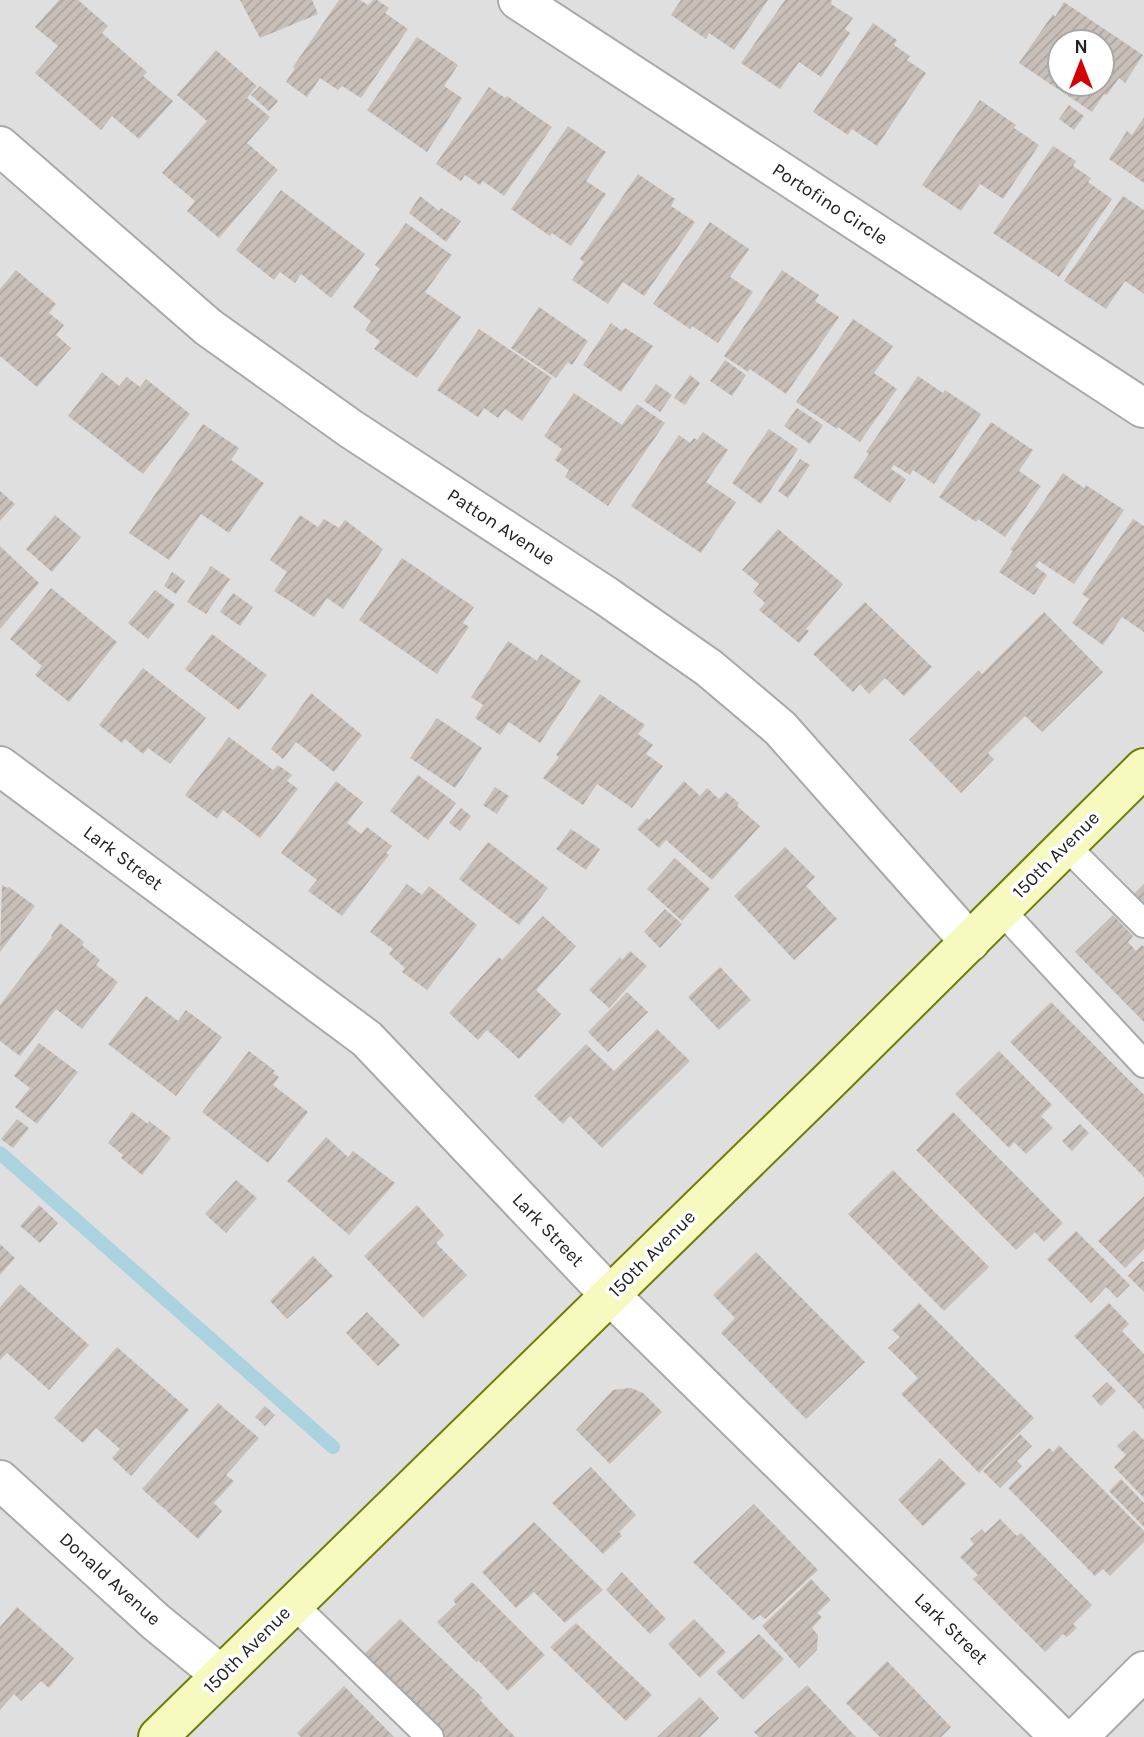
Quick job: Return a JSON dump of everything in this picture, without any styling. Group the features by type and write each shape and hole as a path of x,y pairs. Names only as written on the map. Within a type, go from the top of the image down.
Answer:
{"street":[{"name":"Portofino Circle","path":"518,0 1144,408"},
{"name":"Patton Avenue","path":"0,146 208,327 351,429 606,596 709,668 780,728 970,942"},
{"name":"Lark Street","path":"0,766 366,1039 610,1295 1060,1737"},
{"name":"150th Avenue","path":"158,1737 970,942 1144,768"},
{"name":"Donald Avenue","path":"0,1480 156,1622 221,1675"},
{"path":"1078,1737 1144,1671"}],"lane":[{"path":"1066,846 1144,924"},
{"path":"1001,910 1144,1065"},
{"path":"293,1604 430,1737"}],"shaded area":[{"path":"0,0 1144,0 1144,1737 0,1737"}],"building":[{"path":"59,0 78,0 108,26 102,33 147,72 143,76 173,101 139,139 112,116 101,130 35,73 58,46 35,27"},
{"path":"240,0 312,0 318,14 260,38"},
{"path":"339,0 360,0 368,5 377,0 389,8 385,13 408,29 361,98 342,86 338,90 320,78 307,97 286,82 295,68 293,67"},
{"path":"681,0 768,0 734,50 709,33 706,39 671,15"},
{"path":"785,0 832,0 831,4 853,18 845,29 850,33 821,77 799,62 780,89 741,63"},
{"path":"1064,2 1103,28 1046,28 1046,81 1019,63 1053,14 1055,17"},
{"path":"873,23 897,40 894,45 910,56 907,60 926,73 877,146 852,129 848,135 813,112"},
{"path":"417,37 458,65 444,86 462,98 427,152 367,110"},
{"path":"1116,37 1143,55 1125,83 1119,78 1116,82"},
{"path":"216,50 257,86 247,98 270,117 247,143 278,170 219,238 187,211 195,201 162,173 207,121 177,95"},
{"path":"260,86 278,101 269,111 251,95"},
{"path":"489,87 552,127 504,196 483,181 480,185 465,175 461,181 436,164"},
{"path":"1071,98 1101,98 1092,112"},
{"path":"980,100 1039,145 1003,199 980,184 961,211 922,185"},
{"path":"1069,105 1084,116 1074,130 1059,119"},
{"path":"1144,117 1144,183 1109,159 1127,131 1132,135"},
{"path":"568,126 606,152 586,181 606,194 571,246 552,233 550,236 511,209"},
{"path":"1053,146 1076,161 1073,166 1091,178 1088,182 1112,199 1059,277 993,233"},
{"path":"638,174 675,199 671,206 695,222 644,296 623,282 608,304 572,280 584,262 580,259"},
{"path":"281,190 365,254 331,298 301,274 295,283 280,272 274,280 236,250"},
{"path":"420,196 439,211 441,208 461,221 446,242 409,213"},
{"path":"1123,196 1144,210 1144,294 1125,281 1106,309 1064,281"},
{"path":"710,222 749,249 730,277 753,292 718,343 692,326 690,329 653,304"},
{"path":"406,223 452,255 425,292 461,317 417,378 374,349 380,341 365,330 371,321 353,307 380,269 375,265"},
{"path":"16,270 56,304 49,313 64,325 56,335 71,348 37,387 0,356 0,289"},
{"path":"782,270 819,295 815,301 839,317 786,394 750,369 748,372 724,356"},
{"path":"539,307 588,341 572,365 568,362 556,378 511,348"},
{"path":"853,319 893,346 874,373 897,389 860,442 796,402"},
{"path":"611,323 622,331 625,328 653,346 621,392 583,365"},
{"path":"479,329 552,378 522,421 505,409 498,418 484,408 478,417 437,390"},
{"path":"725,360 746,375 732,396 710,381"},
{"path":"102,372 119,386 127,377 140,387 146,379 190,414 143,474 68,416"},
{"path":"690,375 700,383 685,405 674,398"},
{"path":"918,376 981,414 934,484 913,470 910,475 894,465 891,469 906,479 890,503 853,477 869,454 866,452"},
{"path":"656,384 672,395 660,412 644,401"},
{"path":"574,393 622,425 637,404 665,423 608,506 565,477 569,470 555,460 562,449 544,436"},
{"path":"797,408 823,425 810,444 784,426"},
{"path":"991,422 1033,450 1019,471 1041,486 1005,537 978,519 976,522 939,497"},
{"path":"203,424 239,448 231,460 264,483 229,533 201,514 169,560 129,533"},
{"path":"769,429 798,449 761,504 732,483"},
{"path":"703,432 728,450 706,482 736,502 701,553 631,506 679,435 690,443 694,438 697,440"},
{"path":"800,459 810,465 788,498 778,491"},
{"path":"1063,473 1124,510 1074,584 1039,561 1035,566 1047,575 1034,595 999,572 1013,551 1010,550"},
{"path":"0,491 15,504 0,521"},
{"path":"55,515 81,537 52,572 26,549"},
{"path":"300,515 318,527 324,519 339,528 345,520 383,549 343,609 327,598 314,617 274,591 287,572 270,560"},
{"path":"1133,519 1144,526 1144,632 1122,617 1103,645 1072,623 1089,599 1082,594"},
{"path":"778,529 843,584 806,629 809,631 799,643 759,610 765,603 753,592 759,584 742,570"},
{"path":"0,546 39,583 0,629"},
{"path":"402,558 474,607 463,623 469,627 437,674 359,620"},
{"path":"211,566 230,579 206,614 187,602"},
{"path":"172,572 185,581 176,594 164,586"},
{"path":"51,588 117,642 69,702 35,675 42,666 10,639"},
{"path":"155,590 175,605 148,639 128,623"},
{"path":"233,593 253,607 240,626 220,612"},
{"path":"865,602 932,667 904,696 885,678 869,694 860,684 853,692 813,654"},
{"path":"1044,612 1103,672 1042,732 1025,716 988,753 994,759 961,793 909,740 979,670 982,674"},
{"path":"212,634 267,675 239,710 185,669"},
{"path":"508,641 537,661 541,654 581,681 540,743 509,722 500,735 475,718 483,705 471,697"},
{"path":"143,668 206,718 170,764 148,748 143,754 125,739 122,743 99,725"},
{"path":"311,693 362,735 334,772 296,742 283,759 271,749"},
{"path":"600,694 645,725 638,734 653,745 646,754 663,766 632,808 597,784 583,805 543,778 559,757 556,755"},
{"path":"437,718 482,748 455,788 410,758"},
{"path":"229,737 273,770 278,765 292,775 287,781 298,789 260,838 223,810 217,819 185,795"},
{"path":"418,775 456,803 428,840 390,811"},
{"path":"336,781 363,802 347,823 361,834 367,827 392,846 386,853 389,855 342,916 308,891 317,880 281,853"},
{"path":"684,781 700,796 707,788 719,799 726,792 739,803 737,806 760,826 712,880 666,840 659,848 637,829 647,818 649,820"},
{"path":"495,787 509,796 497,814 483,805"},
{"path":"461,808 471,816 460,831 449,823"},
{"path":"571,829 600,849 586,870 556,849"},
{"path":"488,842 548,888 519,925 459,879"},
{"path":"785,847 815,877 806,886 837,919 794,960 734,896"},
{"path":"675,858 710,889 682,921 647,889"},
{"path":"407,884 422,895 429,886 477,925 427,990 402,972 405,968 389,954 393,949 370,932"},
{"path":"1144,884 1144,910 1131,897"},
{"path":"2,885 35,906 0,952"},
{"path":"665,909 682,924 660,948 644,932"},
{"path":"1113,915 1133,936 1128,942 1136,951 1142,945 1144,947 1144,1022 1075,952"},
{"path":"543,916 576,946 536,990 561,1014 519,1059 487,1030 478,1040 449,1013 499,957 502,960"},
{"path":"60,923 84,942 82,945 100,960 96,965 118,982 82,1029 56,1009 20,1056 0,1041 0,1005"},
{"path":"630,951 647,966 609,1008 589,990 620,957 622,960"},
{"path":"720,967 751,1000 719,1030 688,997"},
{"path":"627,992 648,1012 608,1052 588,1032"},
{"path":"146,996 178,1021 186,1010 222,1037 176,1096 108,1044"},
{"path":"1051,1002 1144,1095 1144,1177 1010,1042"},
{"path":"657,1029 690,1061 602,1148 570,1116 563,1124 534,1096 586,1044 614,1071"},
{"path":"39,1043 78,1072 37,1124 15,1107 30,1088 14,1076"},
{"path":"249,1051 275,1071 273,1073 279,1077 273,1085 308,1112 268,1163 202,1112"},
{"path":"999,1051 1052,1105 1041,1116 1053,1128 1026,1154 1014,1142 1009,1148 955,1094"},
{"path":"132,1112 171,1138 142,1175 108,1143"},
{"path":"953,1112 1063,1223 1044,1242 1035,1232 1016,1250 916,1150"},
{"path":"17,1119 29,1128 13,1148 1,1139"},
{"path":"1080,1124 1089,1133 1072,1151 1062,1141"},
{"path":"326,1137 348,1157 353,1151 395,1183 349,1235 287,1181"},
{"path":"893,1170 989,1267 944,1311 848,1214"},
{"path":"236,1180 257,1198 226,1233 205,1214"},
{"path":"1144,1196 1144,1249 1125,1268 1098,1241"},
{"path":"39,1205 58,1223 40,1243 20,1226"},
{"path":"417,1205 444,1235 436,1243 467,1275 423,1318 364,1256"},
{"path":"1076,1231 1130,1285 1117,1298 1106,1287 1091,1303 1047,1259"},
{"path":"0,1244 15,1258 0,1275"},
{"path":"756,1252 865,1362 806,1419 721,1333 735,1318 713,1295"},
{"path":"313,1256 333,1276 287,1319 270,1301"},
{"path":"1144,1262 1144,1292 1128,1276"},
{"path":"20,1284 89,1345 49,1390 7,1353 0,1360 0,1307"},
{"path":"919,1303 1034,1418 979,1473 901,1394 918,1378 888,1348 900,1337 892,1330"},
{"path":"1109,1303 1129,1324 1122,1331 1144,1354 1144,1409 1074,1336"},
{"path":"367,1312 400,1345 378,1366 346,1333"},
{"path":"117,1347 189,1410 131,1476 112,1458 120,1449 96,1428 83,1443 54,1418"},
{"path":"1107,1382 1116,1391 1101,1406 1092,1396"},
{"path":"631,1388 643,1393 662,1412 610,1464 576,1430 613,1390"},
{"path":"218,1403 259,1438 226,1475 234,1481 214,1503 222,1511 198,1539 142,1489"},
{"path":"265,1406 275,1415 265,1426 255,1417"},
{"path":"1134,1430 1144,1440 1144,1498 1114,1467 1126,1455 1117,1446"},
{"path":"1020,1434 1032,1446 1017,1461 1022,1466 1000,1488 983,1471"},
{"path":"1059,1445 1144,1531 1144,1542 1110,1576 1103,1569 1095,1576 1008,1488 1049,1448 1053,1452"},
{"path":"940,1458 966,1484 923,1526 898,1500"},
{"path":"591,1467 636,1515 619,1532 622,1536 603,1554 552,1503"},
{"path":"1121,1479 1144,1503 1144,1527 1109,1491"},
{"path":"754,1504 818,1570 765,1619 760,1615 753,1620 693,1562"},
{"path":"1000,1519 1017,1536 1021,1533 1092,1605 1073,1624 1077,1628 1067,1637 1063,1634 1045,1652 973,1579 978,1575 960,1557 974,1544 970,1539 982,1529 985,1533"},
{"path":"534,1522 603,1590 565,1623 534,1592 516,1608 482,1572"},
{"path":"622,1572 666,1619 650,1634 606,1590"},
{"path":"811,1579 831,1600 817,1613 822,1617 812,1628 818,1635 817,1650 799,1668 762,1626"},
{"path":"472,1582 545,1655 508,1691 437,1622 456,1604 453,1600"},
{"path":"17,1607 74,1658 49,1688 41,1681 21,1701 14,1694 0,1710 0,1627"},
{"path":"400,1619 483,1698 480,1700 515,1737 437,1737 359,1659"},
{"path":"694,1619 726,1652 700,1678 668,1644"},
{"path":"576,1623 652,1695 626,1721 550,1647"},
{"path":"759,1634 784,1659 743,1700 716,1672"},
{"path":"887,1661 951,1727 941,1737 880,1737 846,1703"},
{"path":"807,1685 856,1737 759,1737 754,1732"},
{"path":"344,1686 394,1737 301,1737 297,1733"},
{"path":"700,1697 719,1718 700,1737 657,1737"}],"waterway":[{"path":"0,1153 333,1447"}]}
